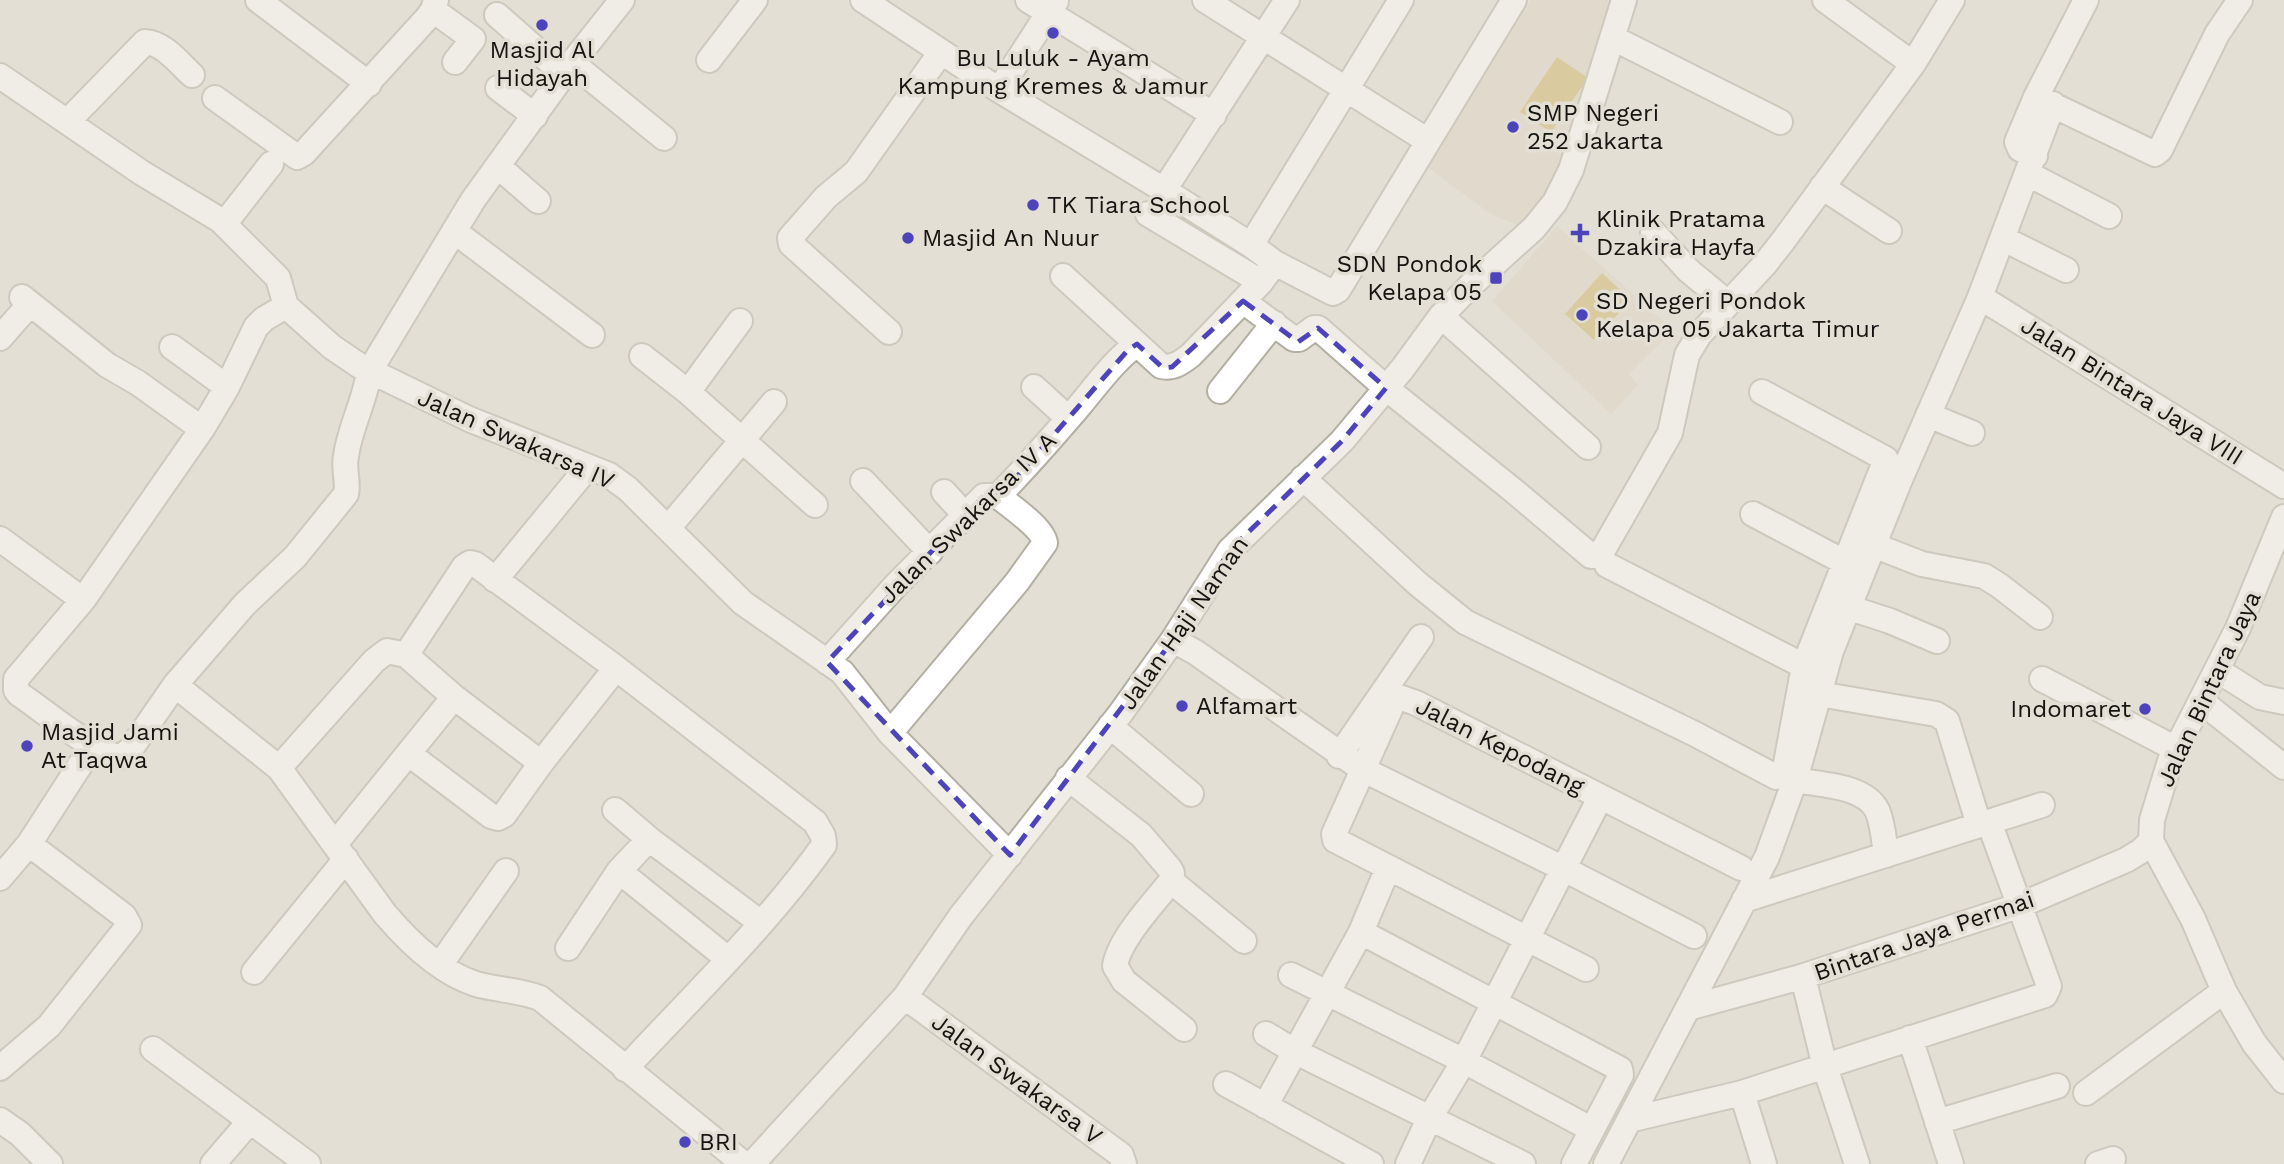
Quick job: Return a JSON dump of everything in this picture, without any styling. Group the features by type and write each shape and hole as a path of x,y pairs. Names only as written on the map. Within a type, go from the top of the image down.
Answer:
{"street":[{"path":"258,0 369,84"},
{"path":"0,76 142,173 225,223 278,278 286,306 256,327 228,387 202,429 83,600 16,679 19,694 93,746 114,757 125,755 175,685 246,604 295,557 346,494 348,487 344,472 345,457 369,372 454,231 568,69 622,0"},
{"path":"709,61 755,0"},
{"path":"863,0 999,90 1251,245 1268,273"},
{"path":"1205,0 1428,141"},
{"path":"1164,190 1287,0"},
{"path":"1251,245 1401,0"},
{"path":"1148,214 1268,273 1333,293 1338,290 1514,0"},
{"name":"Jalan Haji Naman","path":"752,1164 905,997 961,916 1110,726 1173,640 1230,550 1342,441 1441,316 1534,228 1555,202 1572,170 1624,0"},
{"path":"1825,0 1913,64"},
{"path":"1243,301 1294,339 1299,340 1318,327 1386,388 1591,556 1596,556 1603,550 1670,433 1687,355 1699,335 1765,264 1913,64 1952,0"},
{"path":"1606,1164 1767,857 1795,780 1831,651 1873,545 2004,239 2031,165 2045,101 2086,0"},
{"path":"2045,101 2155,154 2160,150 2217,34 2240,0"},
{"path":"215,98 297,157 304,153 369,84 435,4 473,39 455,62"},
{"path":"999,90 1044,4 1214,115"},
{"path":"497,15 664,138"},
{"path":"1613,38 1780,122"},
{"path":"68,121 145,42 158,45 192,75"},
{"path":"889,332 791,244 790,238 826,197 856,172 941,52"},
{"path":"498,88 535,116"},
{"path":"225,223 271,164"},
{"path":"2031,165 2109,216"},
{"path":"499,167 538,201"},
{"path":"1822,187 1889,231"},
{"path":"454,231 592,335"},
{"path":"1653,232 1689,271 1728,303"},
{"path":"2004,239 2066,270"},
{"path":"1063,276 1161,366 1172,366 1191,355 1268,273"},
{"name":"Jalan Bintara Jaya VIII","path":"1980,297 2284,486"},
{"path":"0,338 26,300 107,365 138,383 202,429"},
{"name":"Jalan Swakarsa IV","path":"286,306 332,347 369,372 460,415 609,475 669,527 743,603 842,672 890,733 1010,855"},
{"path":"1441,316 1588,447"},
{"path":"688,392 740,321"},
{"path":"1220,391 1274,323"},
{"name":"Jalan Swakarsa IV A","path":"827,662 896,585 984,496 998,495 1022,471 1128,350 1138,344"},
{"path":"172,347 228,387"},
{"path":"642,356 744,440 815,505"},
{"path":"1034,387 1068,418"},
{"path":"1303,478 1418,584 1465,622 1683,727 1776,777 1785,769 1804,666 1886,460 1762,392"},
{"path":"669,527 774,402"},
{"path":"1928,415 1972,433"},
{"path":"495,580 587,468"},
{"path":"863,481 930,552"},
{"path":"944,492 966,516"},
{"path":"890,733 1017,582 1045,543 1045,538 1039,531 998,495"},
{"path":"1753,514 1844,562"},
{"name":"Jalan Bintara Jaya","path":"2151,841 2152,820 2176,748 2202,701 2257,585 2284,517"},
{"path":"0,538 83,600"},
{"path":"1873,545 1922,564 1984,576 2040,617"},
{"path":"407,655 466,565 475,564 616,668 820,828 824,845 761,923 625,1069"},
{"path":"1607,565 1804,666"},
{"path":"1850,608 1937,641"},
{"path":"1339,756 1421,637"},
{"path":"1173,640 1195,652 1339,756 1694,936"},
{"path":"279,768 382,654 394,651 407,655 454,697 541,762"},
{"path":"409,754 491,816 498,818 616,668"},
{"path":"2217,670 2260,697 2284,702"},
{"path":"2042,679 2176,748"},
{"path":"175,685 279,768 398,930 459,978 477,985 523,991 540,998 744,1164"},
{"path":"1629,1120 1742,1093 2045,995 2049,985 2021,905 1984,823 1947,721 1936,713 1819,694"},
{"name":"Jalan Kepodang","path":"1362,769 1394,698 1400,696 1600,798"},
{"path":"254,972 409,754 454,697"},
{"path":"2202,701 2284,767"},
{"path":"1110,726 1191,794"},
{"path":"0,1068 49,1026 129,925 124,916 11,858 93,746"},
{"path":"1362,769 1334,838 1586,969"},
{"path":"1068,778 1141,835 1172,873 1171,881 1119,953 1115,966 1124,981 1184,1029"},
{"path":"1795,780 1852,791 1868,799 1879,812 1886,855"},
{"path":"1408,1164 1429,1119 1464,1061 1600,798 1741,869"},
{"path":"1744,900 2042,805"},
{"path":"615,810 649,839 761,923"},
{"path":"568,948 619,871 649,839"},
{"path":"2151,841 2193,919 2224,990 2254,1043 2284,1081"},
{"name":"Bintara Jaya Permai","path":"1688,1008 1803,977 2021,905 2126,860 2151,841"},
{"path":"1265,1106 1360,932 1388,868"},
{"path":"440,965 506,871"},
{"path":"619,871 728,958"},
{"path":"1171,881 1244,941"},
{"path":"1360,932 1620,1069 1621,1075 1574,1164"},
{"path":"1292,975 1464,1061 1591,1129"},
{"path":"1803,977 1825,1067 1857,1164"},
{"path":"2086,1093 2224,990"},
{"name":"Jalan Swakarsa V","path":"905,997 1121,1155 1124,1164"},
{"path":"1266,1034 1296,1052 1523,1164"},
{"path":"1910,1038 1951,1164"},
{"path":"153,1049 308,1164"},
{"path":"1226,1084 1371,1164"},
{"path":"1937,1122 2057,1086"},
{"path":"1742,1093 1764,1164"},
{"path":"0,1120 50,1164"},
{"path":"213,1164 250,1121"}],"highlighted area":[{"path":"1243,301 1298,342 1318,328 1386,388 1342,441 1230,550 1173,640 1010,855 827,662 984,496 998,496 1128,350 1137,344 1163,368 1172,367"}],"shaded area":[{"name":"SMP Negeri 252 Jakarta","path":"1531,0 1616,0 1547,207 1534,228 1517,225 1492,215 1426,166"},
{"path":"1557,57 1588,78 1551,132 1520,112"},
{"name":"SD Negeri Pondok Kelapa 05 Jakarta Timur","path":"1557,226 1673,330 1629,374 1638,385 1611,414 1492,301"},
{"path":"1602,273 1631,300 1594,340 1565,314"}],"place":[{"name":"Masjid Al Hidayah","path":"542,25"},
{"name":"Bu Luluk - Ayam Kampung Kremes & Jamur","path":"1053,33"},
{"name":"SMP Negeri 252 Jakarta","path":"1513,127"},
{"name":"TK Tiara School","path":"1033,205"},
{"name":"Klinik Pratama Dzakira Hayfa","path":"1580,233"},
{"name":"Masjid An Nuur","path":"908,238"},
{"name":"SDN Pondok Kelapa 05","path":"1496,278"},
{"name":"SD Negeri Pondok Kelapa 05 Jakarta Timur","path":"1582,315"},
{"name":"Alfamart","path":"1182,706"},
{"name":"Indomaret","path":"2145,709"},
{"name":"Masjid Jami At Taqwa","path":"27,746"},
{"name":"BRI","path":"685,1142"}]}
